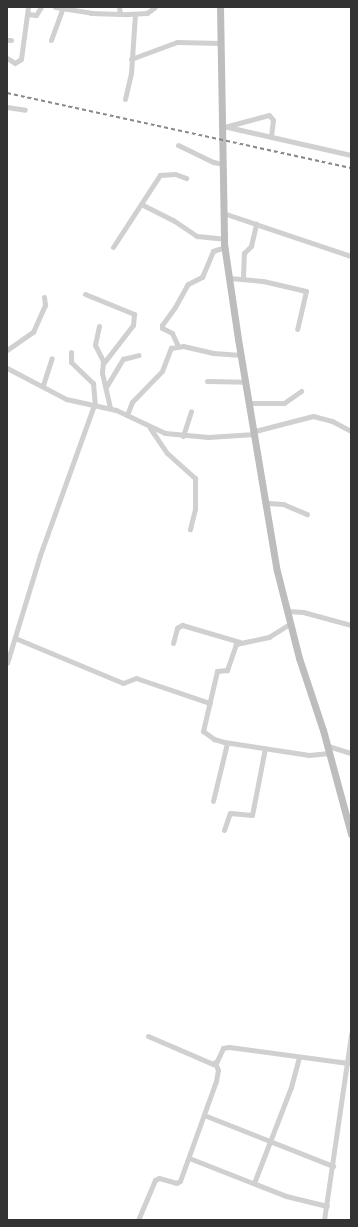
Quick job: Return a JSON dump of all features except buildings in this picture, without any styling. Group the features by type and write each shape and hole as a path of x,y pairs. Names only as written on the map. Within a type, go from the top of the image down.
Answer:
{"street":[{"path":"7,58 15,63 20,61 28,7"},
{"path":"28,14 36,15 41,7"},
{"path":"55,7 62,9 120,14 150,12 154,7"},
{"path":"119,7 120,14"},
{"path":"220,7 220,43 225,126 223,164 224,239 241,355 268,503 277,571 290,623 328,749 351,834"},
{"path":"51,40 62,9"},
{"path":"126,99 132,59 135,14"},
{"path":"132,59 177,42 220,43"},
{"path":"7,107 25,110"},
{"path":"225,126 269,114 274,120 271,137"},
{"path":"225,126 351,155"},
{"path":"178,145 213,162 223,164"},
{"path":"113,247 161,174 186,178"},
{"path":"141,204 197,236 224,239"},
{"path":"223,213 351,256"},
{"path":"243,278 244,253 250,248 256,224"},
{"path":"178,346 172,333 162,328 162,325 176,307 188,284 202,277 213,251 225,248"},
{"path":"229,278 243,278 306,291 297,329"},
{"path":"85,294 134,314 133,325 103,364"},
{"path":"7,350 33,332 45,305 44,297"},
{"path":"99,326 95,344 103,364 102,373 110,408"},
{"path":"127,415 132,402 162,371 169,351 178,346 241,355"},
{"path":"7,662 40,555 94,405 93,383 71,362 71,352"},
{"path":"106,386 123,358 139,355"},
{"path":"43,386 52,358"},
{"path":"7,368 66,399 110,408 149,427 183,436 213,437 255,432 313,416 332,421 351,431"},
{"path":"207,381 246,382"},
{"path":"250,403 284,403 301,391"},
{"path":"183,436 191,411"},
{"path":"149,427 163,448 195,478 195,509 190,529"},
{"path":"268,503 283,504 307,514"},
{"path":"288,611 303,612 351,625"},
{"path":"173,643 177,628 182,625 240,642 269,637 290,623"},
{"path":"15,638 123,682 136,678 210,703"},
{"path":"240,642 233,650 227,670 218,671 203,731 214,739 227,743 309,755 328,749 351,753"},
{"path":"213,801 227,743"},
{"path":"224,830 229,814 252,815 265,748"},
{"path":"324,1220 351,1034"},
{"path":"148,1036 209,1063 215,1063"},
{"path":"138,1220 155,1180 159,1178 179,1183 204,1115 217,1074 215,1063 226,1047 348,1063"},
{"path":"254,1183 291,1087 299,1057"},
{"path":"204,1115 333,1166"},
{"path":"189,1158 300,1201 327,1206"}],"railway":[{"path":"7,93 351,168"}]}
